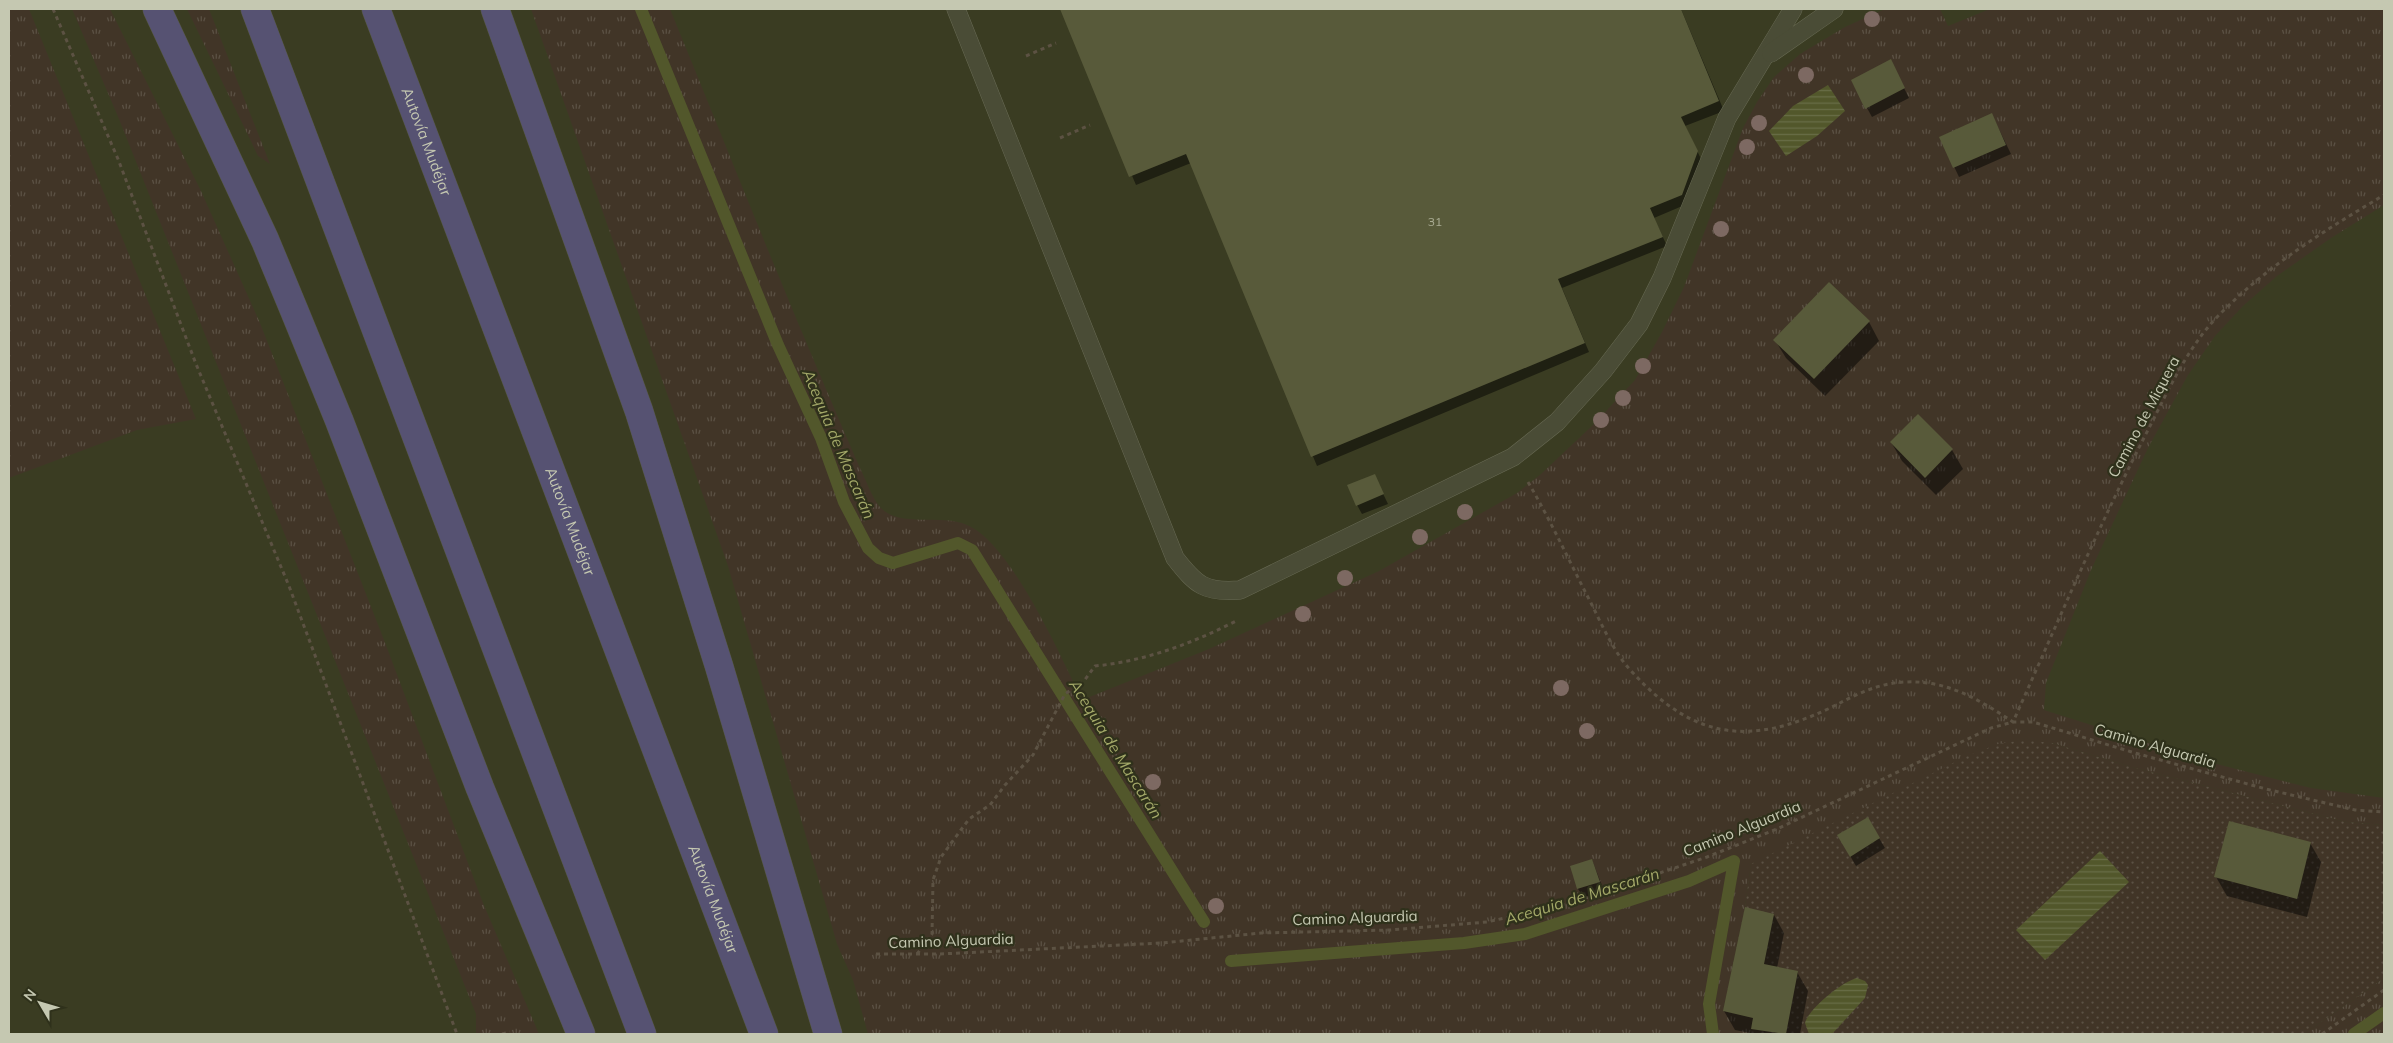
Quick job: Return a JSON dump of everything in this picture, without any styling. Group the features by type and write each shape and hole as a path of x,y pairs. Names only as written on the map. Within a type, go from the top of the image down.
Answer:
{"highway":[{"path":"157,9 265,240 294,310 339,420 480,788 581,1034"},
{"path":"255,9 642,1034"},
{"name":"Autovía Mudéjar","path":"376,9 764,1034"},
{"path":"496,9 642,420 717,657 828,1034"}],"lane":[{"path":"956,9 1175,558 1199,584 1218,592 1240,590 1513,457 1557,422 1603,371 1639,324 1662,278 1727,118 1793,9"},
{"path":"1762,58 1834,9"}],"path":[{"path":"53,9 118,159 196,364 289,586 457,1034"},
{"path":"1026,56 1056,43"},
{"path":"1060,138 1090,126"},
{"name":"Camino de Miquera","path":"2014,722 2078,575 2127,471 2181,367 2198,341 2221,312 2304,244 2384,194"},
{"path":"1513,457 1541,504 1599,618 1633,673 1676,712 1700,725 1727,731 1754,731 1780,728 1803,720 1870,688 1906,682 1925,682 1969,694 2014,722"},
{"path":"917,954 932,934 933,880 941,857 970,819 990,805 1032,755 1068,691 1084,681 1095,666 1125,663 1146,658 1181,646 1237,621"},
{"name":"Camino Alguardia","path":"876,954 917,954 1162,943 1261,933 1390,930 1487,922 1571,903 1707,857 1777,829 1991,728 2014,722 2033,722 2054,727 2135,753 2275,791 2355,810 2384,812"},
{"path":"2322,1034 2384,990"},
{"path":"502,1034 510,1032"}],"green space":[{"path":"9,9 29,9 196,419 137,430 9,478"},
{"path":"72,9 110,9 201,191 260,323 384,640 483,903 539,1034 476,1034 476,1014 119,119"},
{"path":"187,9 209,9 270,164 258,156"},
{"path":"531,9 670,9 803,335 875,500 887,513 897,517 956,522 967,525 984,536 1001,554 1033,603 1082,700 1209,649 1379,571 1517,493 1541,474 1594,424 1635,380 1662,332 1684,287 1743,128 1757,102 1774,77 1800,54 1845,27 1885,9 1940,9 1948,26 1990,9 2384,9 2384,205 2331,238 2277,276 2243,306 2215,336 2188,375 2148,448 2091,570 2046,683 2044,710 2205,761 2311,788 2384,798 2384,825 2346,822 2135,768 2052,743 1751,864 1745,907 1723,1011 1753,1018 1750,1034 868,1034 853,980 837,944 728,566"},
{"path":"2023,740 2052,743 2135,768 2346,822 2384,825 2384,978 2304,1034 1750,1034 1753,1018 1723,1011 1745,907 1751,864 1967,756 1998,744"},
{"path":"2384,978 2384,1034 2304,1034"}],"shaded area":[{"path":"1828,85 1845,111 1817,136 1786,156 1769,131 1793,106"},
{"path":"2100,851 2129,882 2045,960 2016,930"},
{"path":"1857,978 1865,981 1868,985 1865,998 1832,1034 1809,1034 1805,1023 1812,1010 1843,984"}],"building":[{"path":"1060,9 1681,9 1719,101 1681,117 1698,151 1682,195 1650,208 1663,237 1558,279 1585,343 1311,457 1186,154 1129,177"},
{"path":"1891,59 1905,88 1865,109 1851,80"},
{"path":"1992,113 2006,145 1953,168 1939,137"},
{"path":"1829,282 1870,321 1814,379 1773,340"},
{"path":"1918,414 1953,449 1925,478 1890,442"},
{"path":"1375,474 1384,494 1356,506 1347,485"},
{"path":"1868,817 1880,838 1850,857 1837,835"},
{"path":"2229,821 2311,842 2297,899 2214,877"},
{"path":"1592,859 1600,882 1577,889 1570,866"},
{"path":"1745,907 1774,914 1764,964 1798,971 1786,1034 1751,1029 1753,1018 1723,1011"}],"waterway":[{"name":"Acequia de Mascarán","path":"641,9 778,345 821,438 844,502 868,548 879,558 893,563 958,543 972,550 1204,922"},
{"name":"Acequia de Mascarán","path":"1231,961 1464,943 1525,934 1689,881 1734,861 1709,1004 1713,1034"},
{"name":"Acequia de Mascarán","path":"2354,1034 2384,1013"}]}
